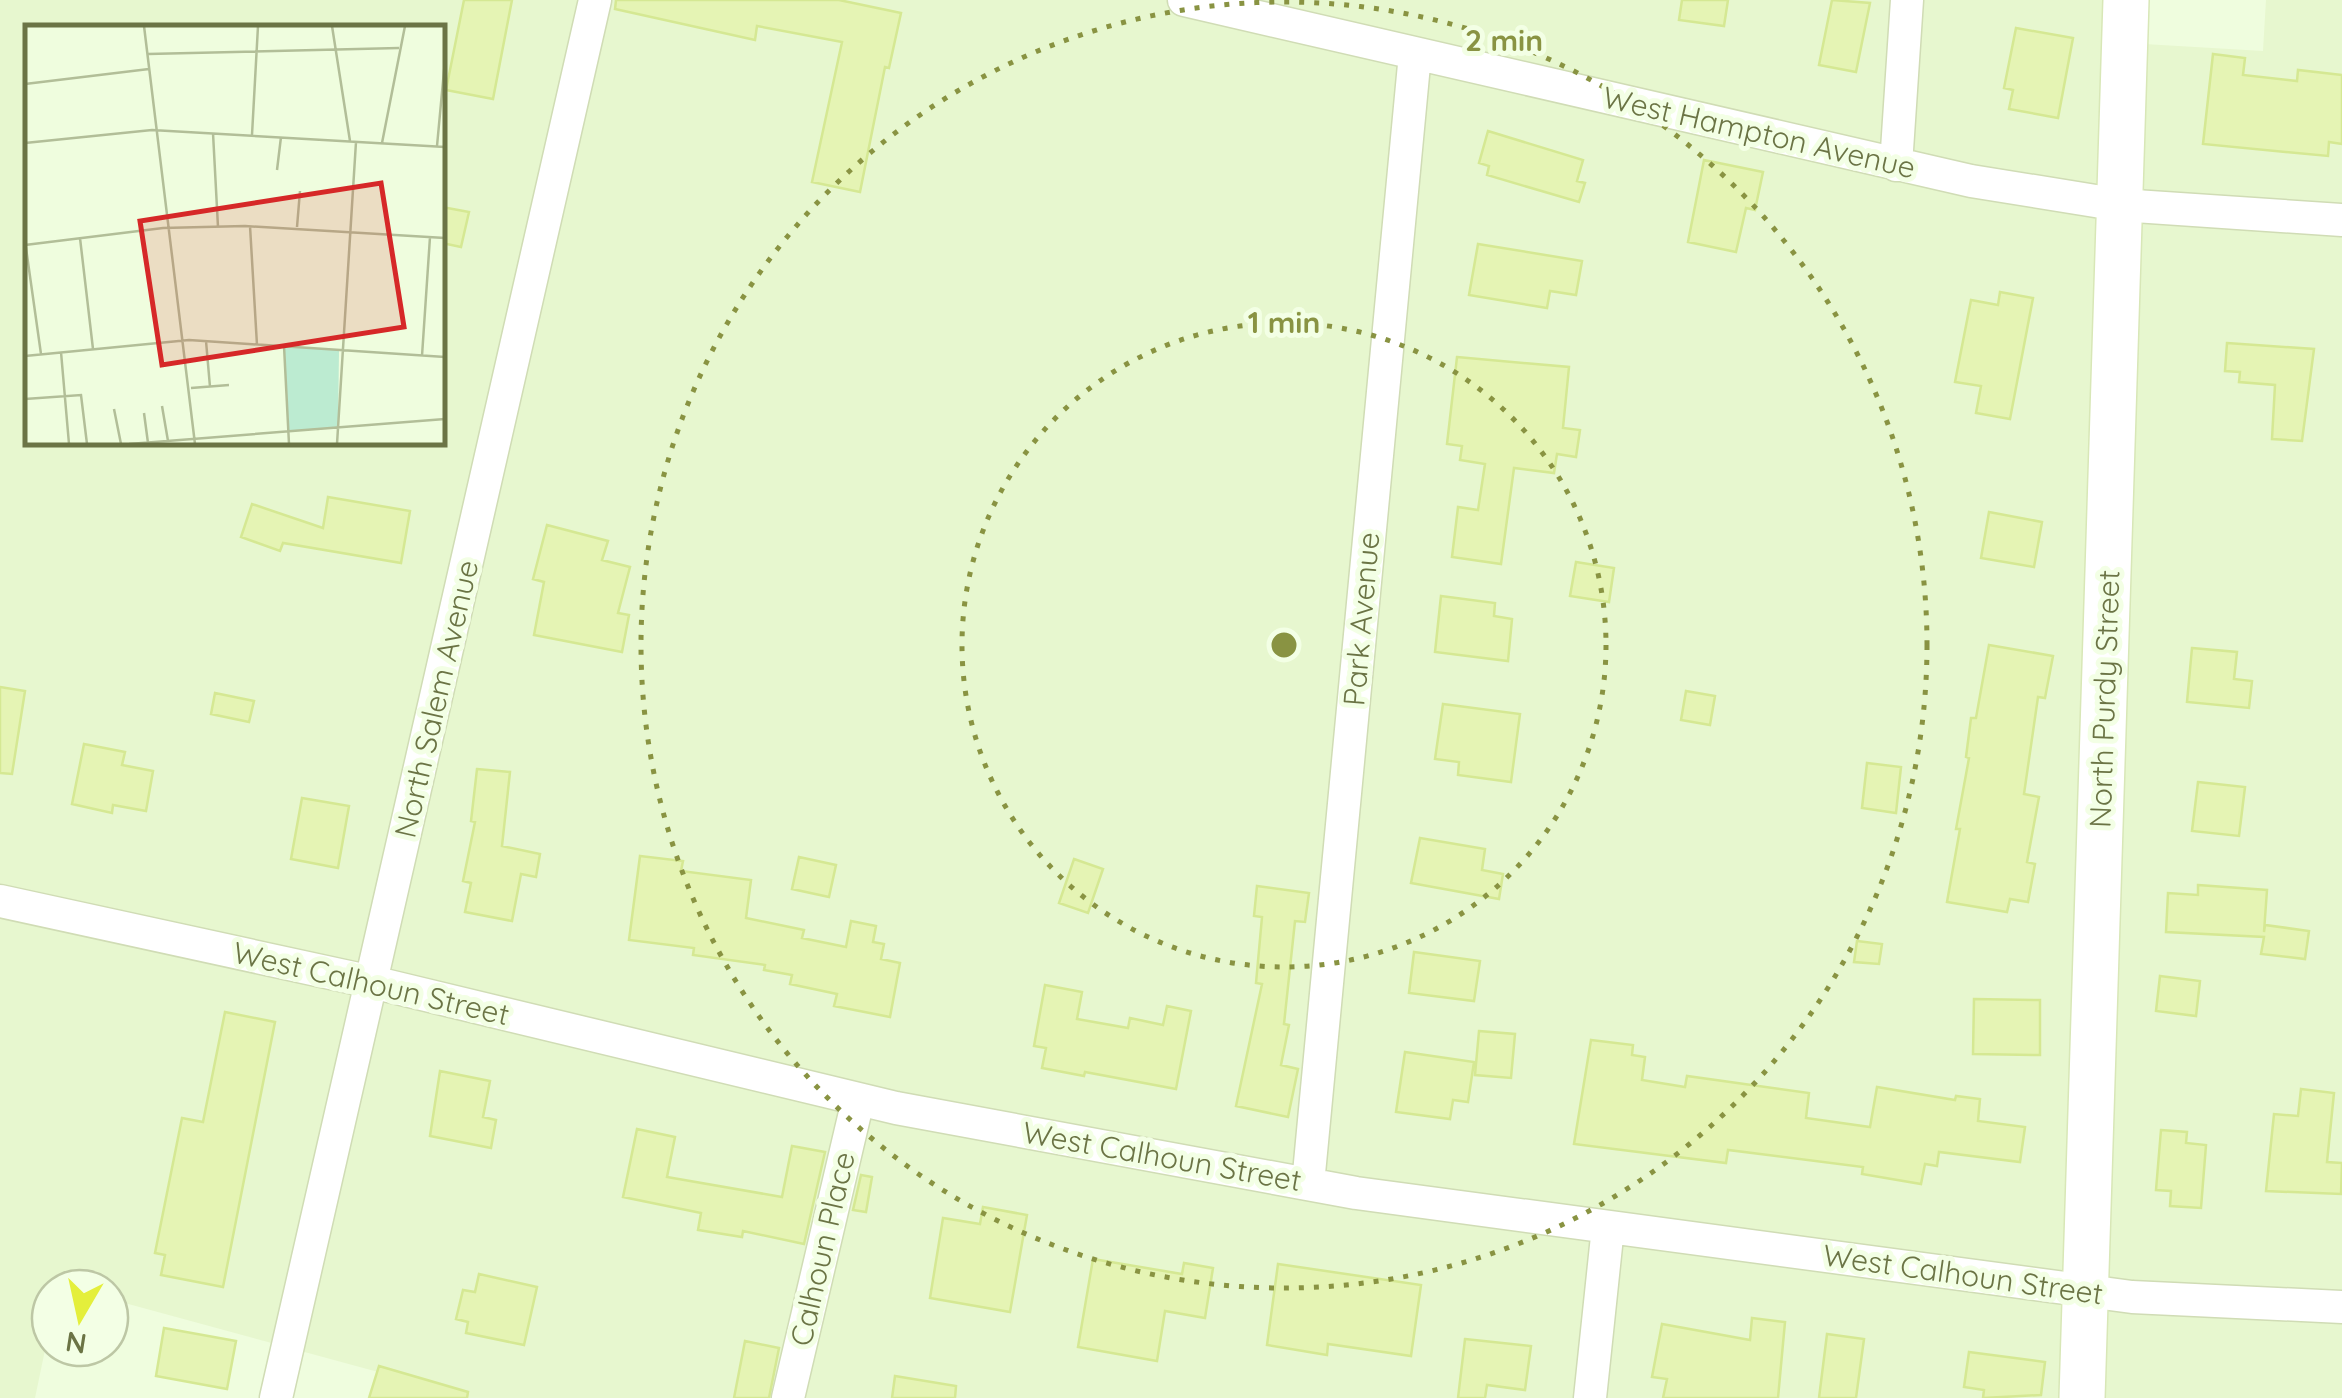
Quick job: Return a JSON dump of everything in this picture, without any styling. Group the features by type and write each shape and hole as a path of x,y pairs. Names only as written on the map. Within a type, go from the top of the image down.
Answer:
{"street":[{"name":"North Salem Avenue","path":"276,1398 595,0"},
{"name":"West Hampton Avenue","path":"1184,0 1896,165 2040,194 2120,205 2342,220"},
{"path":"1896,165 1907,0"},
{"name":"North Purdy Street","path":"2082,1398 2126,0"},
{"name":"Park Avenue","path":"1308,1184 1416,54"},
{"name":"West Calhoun Street","path":"0,901 372,982 858,1100 1308,1184 2132,1297 2342,1307"},
{"name":"Calhoun Place","path":"788,1398 858,1100"},
{"path":"1590,1398 1608,1227"}],"shaded area":[{"path":"0,0 2145,0 2144,44 2263,51 2266,0 2342,0 2342,1398 459,1398 459,1394 130,1304 130,1268 30,1268 30,1368 41,1368 35,1398 0,1398"}],"building":[{"path":"464,0 512,0 493,99 446,90"},
{"path":"616,0 839,0 901,13 889,68 885,67 860,192 812,182 842,42 757,26 755,40 615,9"},
{"path":"1682,0 1728,0 1724,26 1679,20"},
{"path":"1832,0 1870,3 1856,72 1819,65"},
{"path":"2016,28 2073,38 2058,118 2009,109 2013,90 2004,88"},
{"path":"2213,54 2245,58 2243,75 2297,81 2298,70 2342,75 2342,144 2329,142 2328,156 2203,144"},
{"path":"1488,131 1583,160 1577,181 1585,183 1579,202 1487,175 1489,166 1479,163"},
{"path":"1704,160 1763,172 1755,210 1746,208 1736,252 1688,242"},
{"path":"445,208 469,212 461,247 445,244"},
{"path":"1478,244 1582,261 1576,295 1550,291 1547,308 1469,295"},
{"path":"2000,292 2033,298 2010,419 1976,413 1981,386 1955,382 1971,300 1998,305"},
{"path":"2227,343 2314,349 2302,441 2272,439 2275,385 2239,382 2240,372 2225,371"},
{"path":"1457,357 1569,367 1563,428 1580,430 1576,457 1557,454 1554,473 1514,468 1501,564 1452,557 1458,507 1478,510 1485,464 1460,460 1462,446 1447,444"},
{"path":"328,497 410,511 401,563 283,543 280,551 241,537 252,504 323,528"},
{"path":"1989,512 2042,522 2034,567 1981,558"},
{"path":"547,525 608,541 602,560 630,567 618,613 629,615 622,652 534,635 544,582 533,579"},
{"path":"1576,562 1614,568 1609,602 1570,596"},
{"path":"1441,596 1495,603 1494,616 1512,619 1508,661 1435,652"},
{"path":"1989,645 2053,656 2045,698 2038,697 2024,794 2039,797 2027,862 2035,864 2028,902 2010,899 2007,912 1947,902 1960,829 1956,829 1969,758 1966,757 1971,718 1976,718"},
{"path":"2192,648 2237,652 2234,679 2252,681 2249,708 2187,702"},
{"path":"0,687 25,691 12,774 0,773"},
{"path":"1686,691 1715,696 1710,725 1681,720"},
{"path":"215,693 254,701 249,722 211,714"},
{"path":"1443,704 1520,714 1511,782 1458,775 1459,762 1435,759"},
{"path":"84,744 125,752 122,765 153,771 146,811 113,805 112,813 72,804"},
{"path":"1867,763 1901,767 1896,813 1862,808"},
{"path":"477,769 510,772 502,846 540,854 536,877 521,874 512,921 465,912 471,883 463,881 475,822 471,821"},
{"path":"2198,782 2245,787 2239,836 2192,831"},
{"path":"302,798 349,806 338,868 291,859"},
{"path":"1420,838 1485,849 1482,870 1503,874 1499,899 1411,883"},
{"path":"640,856 683,861 681,871 751,880 746,918 804,930 802,938 846,947 851,921 876,926 873,942 884,944 881,959 900,963 890,1017 834,1006 837,994 790,984 792,975 764,970 765,965 693,955 694,948 629,940"},
{"path":"799,857 836,865 829,897 792,889"},
{"path":"1074,859 1103,869 1088,913 1059,903"},
{"path":"2198,885 2267,890 2264,932 2265,925 2309,931 2305,959 2261,954 2264,937 2166,932 2168,893 2198,895"},
{"path":"1257,886 1309,893 1305,922 1295,921 1284,1024 1289,1025 1281,1065 1298,1069 1288,1117 1236,1106 1262,984 1256,983 1262,917 1254,916"},
{"path":"1857,941 1882,944 1879,964 1854,962"},
{"path":"1414,952 1480,961 1474,1001 1409,993"},
{"path":"2160,976 2200,981 2196,1016 2156,1011"},
{"path":"1045,985 1082,992 1077,1019 1128,1028 1130,1018 1163,1025 1167,1006 1191,1011 1176,1089 1042,1068 1046,1048 1034,1046"},
{"path":"1974,999 2040,1000 2040,1055 1973,1054"},
{"path":"225,1012 275,1022 223,1287 161,1275 165,1255 155,1253 182,1118 203,1122"},
{"path":"1479,1031 1515,1034 1511,1078 1475,1075"},
{"path":"1591,1040 1633,1045 1632,1055 1645,1057 1642,1080 1685,1087 1687,1076 1809,1093 1806,1118 1870,1127 1877,1087 1955,1100 1956,1096 1980,1099 1978,1121 2025,1127 2020,1162 1939,1152 1937,1166 1925,1164 1921,1184 1862,1174 1863,1167 1728,1150 1726,1163 1574,1144"},
{"path":"1405,1052 1474,1062 1468,1102 1453,1100 1450,1119 1396,1112"},
{"path":"440,1071 490,1081 483,1117 496,1120 491,1148 430,1136"},
{"path":"2301,1089 2334,1093 2327,1162 2342,1163 2341,1194 2266,1191 2274,1114 2298,1116"},
{"path":"637,1129 675,1137 667,1177 782,1197 792,1146 825,1152 804,1244 743,1231 742,1237 698,1230 701,1213 623,1197"},
{"path":"2161,1130 2187,1132 2186,1143 2206,1145 2201,1208 2170,1206 2171,1191 2156,1190"},
{"path":"861,1175 872,1177 866,1212 853,1210"},
{"path":"983,1207 1027,1215 1010,1312 930,1298 943,1218 980,1224"},
{"path":"1093,1259 1182,1274 1184,1263 1213,1268 1205,1318 1165,1311 1157,1361 1078,1347"},
{"path":"1278,1264 1421,1285 1411,1356 1328,1344 1327,1355 1267,1345"},
{"path":"479,1274 537,1287 524,1345 466,1333 468,1322 456,1319 463,1290 475,1292"},
{"path":"1752,1318 1785,1322 1778,1398 1663,1398 1667,1379 1652,1377 1662,1324 1750,1340"},
{"path":"164,1328 236,1341 227,1389 156,1376"},
{"path":"1827,1334 1864,1339 1856,1398 1819,1398"},
{"path":"1465,1339 1531,1346 1525,1390 1487,1385 1485,1398 1458,1398"},
{"path":"745,1341 779,1348 769,1398 734,1398"},
{"path":"1969,1352 2045,1362 2041,1395 1983,1398 1984,1390 1964,1387"},
{"path":"379,1366 468,1392 467,1398 369,1398"},
{"path":"895,1376 956,1386 955,1398 892,1398"}]}
